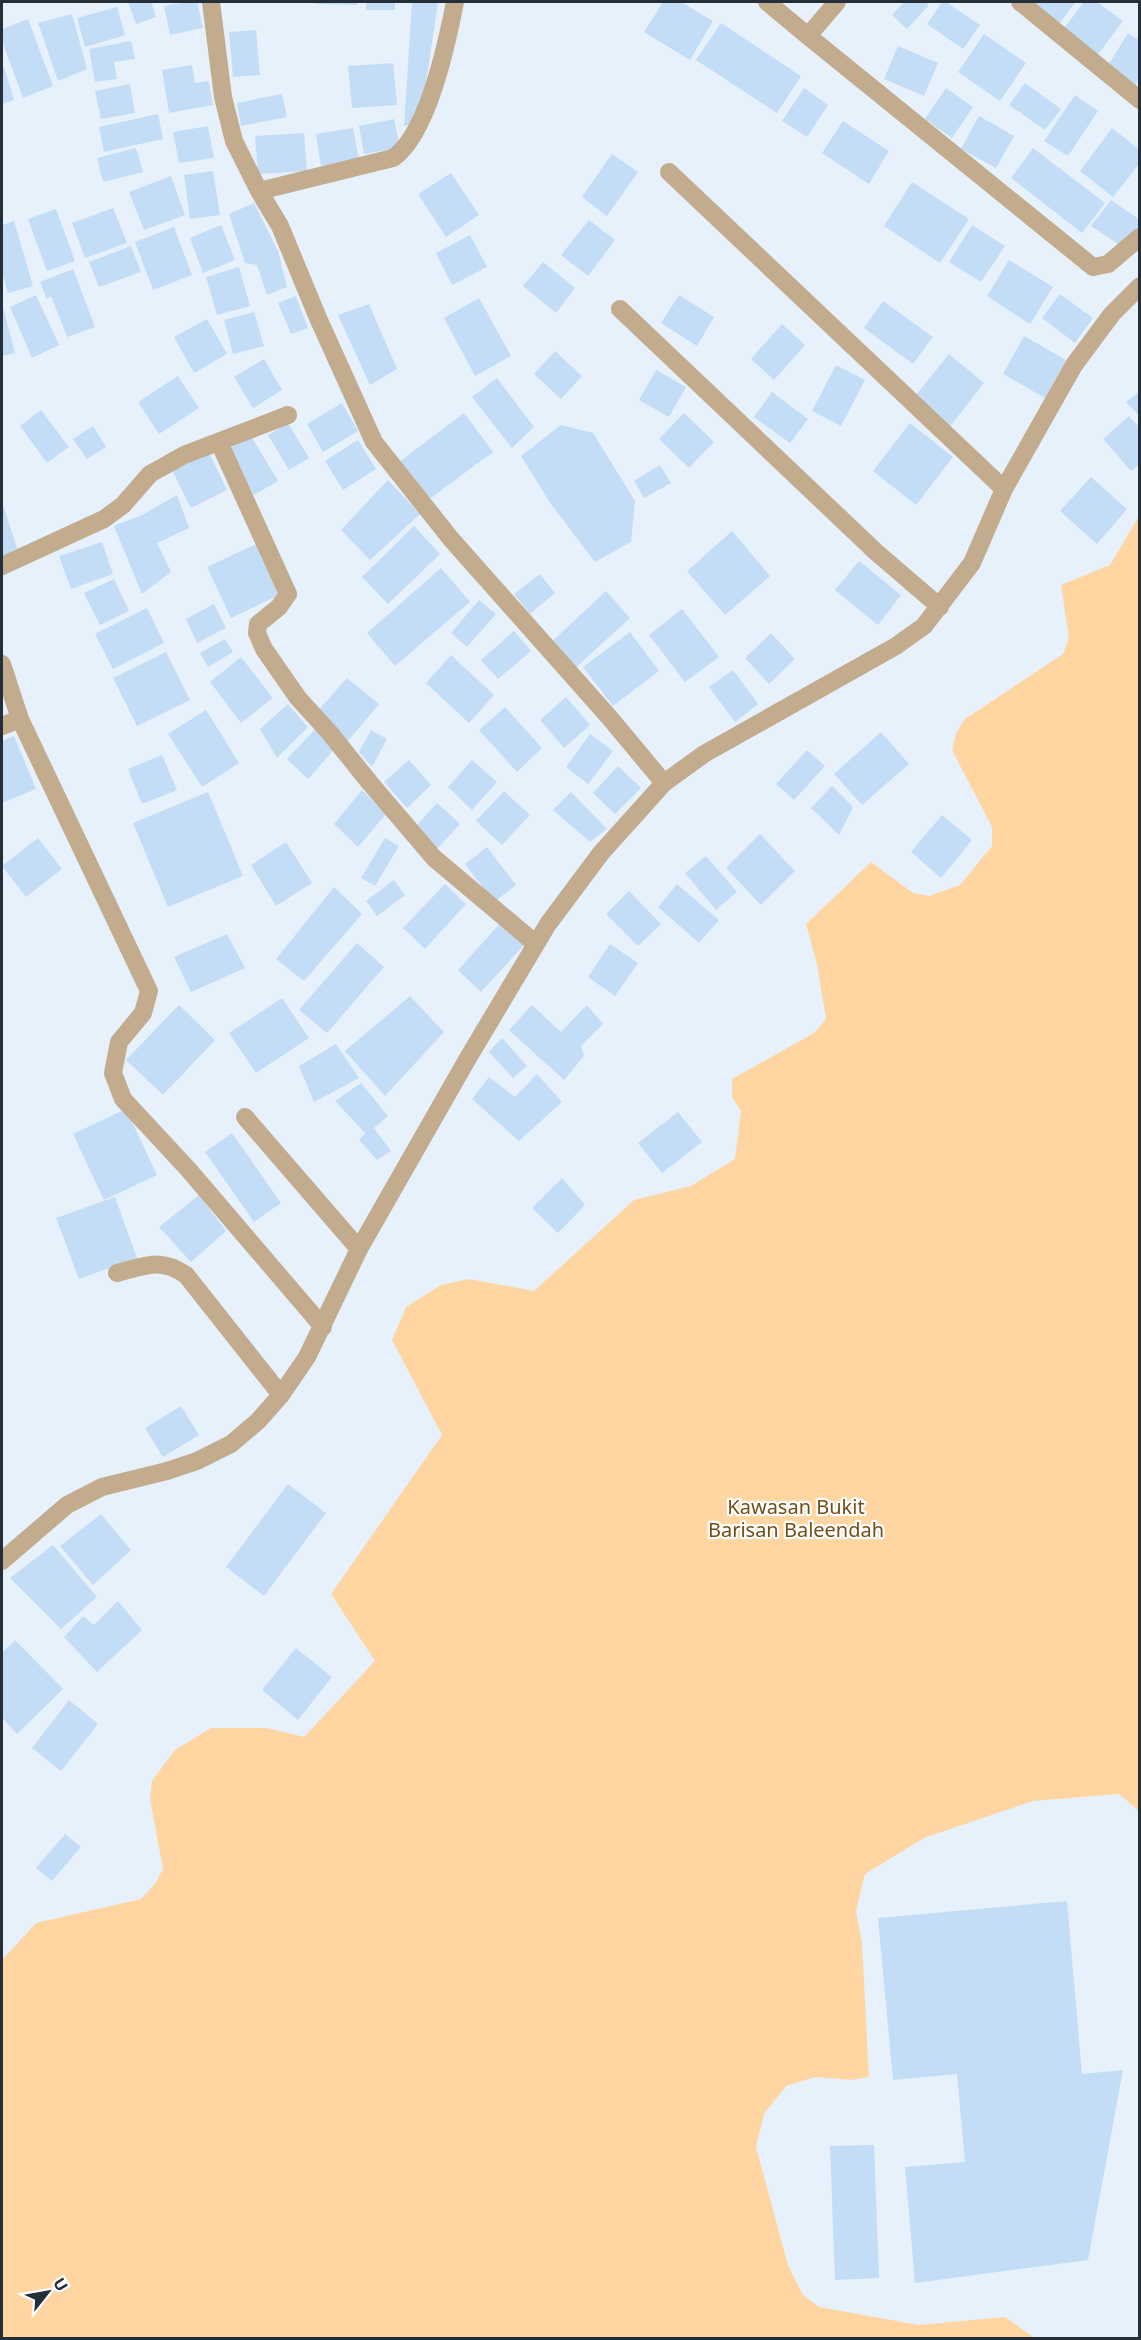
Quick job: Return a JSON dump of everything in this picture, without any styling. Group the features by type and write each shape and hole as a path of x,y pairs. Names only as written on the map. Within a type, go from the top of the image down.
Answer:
{"street":[{"path":"212,2 224,97 234,141 280,226 318,318 374,442 451,539 609,717 664,783"},
{"path":"260,191 393,158 402,152 419,128 446,46 455,2"},
{"path":"767,2 1093,267 1108,264 1140,237"},
{"path":"808,36 837,2"},
{"path":"1020,2 1140,100"},
{"path":"669,172 1004,489"},
{"path":"2,1561 67,1505 102,1487 197,1461 231,1444 258,1421 281,1395 307,1357 359,1248 468,1058 548,924 601,853 664,783 704,754 896,646 924,626 972,563 1004,489 1074,364 1112,314 1140,286"},
{"path":"620,309 876,552 940,607"},
{"path":"2,566 104,519 123,505 150,474 184,455 288,416"},
{"path":"219,442 288,594 279,607 258,624 257,633 264,649 305,706 330,732 434,858 536,944"},
{"path":"2,664 20,719 149,991 143,1013 119,1042 113,1073 123,1099 188,1169 323,1327"},
{"path":"2,726 20,719"},
{"path":"245,1117 359,1248"},
{"path":"117,1272 161,1263 174,1267 186,1275 281,1395"}],"green space":[{"name":"Kawasan Bukit Barisan Baleendah","path":"1139,516 1139,1811 1119,1794 1033,1801 924,1838 865,1874 856,1911 862,1944 869,2077 851,2080 816,2077 786,2086 764,2114 756,2147 788,2265 803,2295 819,2307 919,2325 1005,2317 1035,2338 2,2338 2,1960 36,1923 141,1899 155,1884 163,1869 150,1799 152,1781 175,1750 211,1728 267,1728 304,1737 375,1661 331,1594 442,1435 392,1340 406,1307 441,1285 469,1279 534,1291 634,1200 691,1186 735,1159 741,1111 732,1097 732,1079 814,1033 826,1019 817,964 806,924 871,862 913,893 929,896 960,885 992,846 992,827 952,750 956,733 965,719 1063,654 1069,638 1061,585 1110,565"}],"building":[{"path":"128,2 151,2 156,17 136,24"},
{"path":"197,2 203,28 170,35 164,6"},
{"path":"315,2 357,2 357,5 315,4"},
{"path":"366,2 395,2 395,10 366,10"},
{"path":"412,2 438,2 420,123 404,126"},
{"path":"663,2 681,2 713,21 690,60 644,32"},
{"path":"904,2 926,2 929,5 907,29 892,15"},
{"path":"942,2 946,2 980,25 963,49 927,24"},
{"path":"1027,2 1076,2 1058,25"},
{"path":"1084,2 1097,2 1123,21 1096,57 1062,31"},
{"path":"117,7 125,35 85,47 77,18"},
{"path":"72,14 87,69 58,81 38,23"},
{"path":"28,19 53,86 23,98 2,41 2,29"},
{"path":"721,23 801,76 777,113 696,60"},
{"path":"256,30 260,75 233,77 229,32"},
{"path":"1128,33 1140,41 1140,78 1132,89 1106,69"},
{"path":"984,34 1026,63 1000,101 958,72"},
{"path":"131,41 135,59 114,62 117,79 95,82 89,49"},
{"path":"898,46 938,63 924,96 884,79"},
{"path":"393,63 397,105 352,108 348,66"},
{"path":"192,65 195,83 209,81 213,105 169,113 162,70"},
{"path":"4,67 14,100 2,104 2,68"},
{"path":"1025,83 1061,109 1045,130 1009,105"},
{"path":"130,84 135,113 101,119 95,91"},
{"path":"804,88 828,105 807,137 782,121"},
{"path":"946,88 973,107 952,138 925,119"},
{"path":"282,94 287,117 241,126 237,103"},
{"path":"1075,95 1098,111 1068,156 1044,141"},
{"path":"158,114 163,139 104,152 99,127"},
{"path":"979,116 1014,136 996,168 961,149"},
{"path":"394,119 400,148 364,154 359,126"},
{"path":"843,121 889,151 869,184 822,153"},
{"path":"208,126 214,158 179,163 173,132"},
{"path":"353,128 359,160 321,166 316,134"},
{"path":"1112,128 1140,150 1140,163 1113,197 1080,171"},
{"path":"304,133 307,171 258,174 255,136"},
{"path":"136,148 143,172 103,182 97,158"},
{"path":"1033,148 1105,203 1082,233 1011,178"},
{"path":"612,154 638,172 607,216 582,197"},
{"path":"213,171 220,215 190,219 184,175"},
{"path":"451,173 479,215 446,237 418,194"},
{"path":"171,176 185,215 144,230 129,192"},
{"path":"912,182 969,219 940,263 884,226"},
{"path":"1111,200 1140,220 1140,230 1121,246 1091,226"},
{"path":"254,203 278,251 287,287 267,295 257,265 245,263 229,214"},
{"path":"113,208 127,243 85,258 72,223"},
{"path":"56,209 75,261 47,271 28,219"},
{"path":"589,220 615,240 588,276 561,255"},
{"path":"14,221 33,286 8,293 2,272 2,225"},
{"path":"221,225 235,260 203,273 190,238"},
{"path":"972,225 1005,246 981,282 949,262"},
{"path":"174,227 192,275 153,290 135,242"},
{"path":"470,235 487,267 452,285 436,253"},
{"path":"131,246 141,272 99,287 89,262"},
{"path":"1009,260 1053,287 1030,324 987,296"},
{"path":"543,262 575,288 556,313 523,286"},
{"path":"239,267 250,306 217,315 206,277"},
{"path":"73,269 95,327 67,337 51,296 47,299 40,282"},
{"path":"1060,294 1093,318 1075,343 1042,318"},
{"path":"36,295 59,345 32,358 10,307"},
{"path":"679,295 714,317 697,346 661,323"},
{"path":"296,296 308,328 291,334 278,303"},
{"path":"479,298 511,356 475,376 444,318"},
{"path":"883,301 933,337 913,364 864,328"},
{"path":"2,304 15,353 2,356"},
{"path":"369,304 397,369 370,385 338,315"},
{"path":"254,312 264,346 233,354 224,320"},
{"path":"207,319 227,354 194,373 174,337"},
{"path":"782,324 805,345 774,380 751,359"},
{"path":"1024,336 1066,360 1045,398 1003,374"},
{"path":"555,351 582,376 561,399 534,374"},
{"path":"949,354 984,383 948,429 912,400"},
{"path":"264,359 282,390 253,408 234,377"},
{"path":"836,365 865,380 841,426 812,411"},
{"path":"656,370 686,387 669,417 639,400"},
{"path":"178,376 199,408 159,434 138,402"},
{"path":"497,378 534,427 512,448 472,397"},
{"path":"1140,391 1140,417 1126,402"},
{"path":"772,392 808,419 790,443 754,417"},
{"path":"342,403 358,431 323,452 307,424"},
{"path":"41,410 69,447 47,463 20,426"},
{"path":"464,413 493,452 428,500 399,462"},
{"path":"684,413 714,442 689,468 659,439"},
{"path":"1129,416 1140,428 1140,464 1131,471 1103,439"},
{"path":"288,423 309,458 289,470 268,435"},
{"path":"910,423 953,457 916,505 873,471"},
{"path":"561,425 593,433 635,501 631,542 595,562 551,504 521,456"},
{"path":"93,426 106,447 87,459 73,439"},
{"path":"251,436 278,481 254,495 227,450"},
{"path":"358,440 376,469 343,490 325,461"},
{"path":"208,450 227,490 191,508 171,468"},
{"path":"660,465 671,483 644,498 634,481"},
{"path":"1091,477 1127,509 1097,544 1060,511"},
{"path":"388,480 420,514 370,560 341,530"},
{"path":"177,495 189,528 157,543 171,572 142,594 114,526 142,515"},
{"path":"2,502 18,551 2,560"},
{"path":"414,526 440,554 388,604 362,577"},
{"path":"732,531 770,576 725,615 687,571"},
{"path":"102,542 113,574 71,589 59,556"},
{"path":"258,543 283,593 231,618 207,567"},
{"path":"859,561 901,595 878,625 835,590"},
{"path":"441,568 470,602 395,666 367,633"},
{"path":"540,574 555,593 530,614 514,594"},
{"path":"114,579 129,611 100,625 84,593"},
{"path":"606,591 630,618 572,671 548,645"},
{"path":"479,600 496,614 467,647 451,633"},
{"path":"214,604 226,628 197,643 186,619"},
{"path":"147,608 164,643 113,669 95,634"},
{"path":"682,609 719,657 685,682 649,635"},
{"path":"514,631 531,651 498,679 481,660"},
{"path":"630,632 659,671 613,706 583,667"},
{"path":"771,633 795,659 769,684 745,658"},
{"path":"225,639 233,652 208,667 200,653"},
{"path":"166,652 190,700 137,726 113,678"},
{"path":"451,655 494,695 469,723 426,683"},
{"path":"241,657 273,698 241,723 210,682"},
{"path":"733,670 758,704 735,722 709,687"},
{"path":"347,678 379,704 347,742 315,714"},
{"path":"566,697 590,725 564,748 540,720"},
{"path":"288,704 308,727 277,758 260,729"},
{"path":"505,707 542,748 517,772 479,730"},
{"path":"206,710 239,763 202,787 168,734"},
{"path":"319,725 337,746 308,779 287,759"},
{"path":"371,730 387,739 372,767 359,752"},
{"path":"881,732 909,764 862,805 834,774"},
{"path":"590,734 613,751 588,784 566,767"},
{"path":"14,736 36,789 2,803 2,741"},
{"path":"807,750 825,766 794,800 776,784"},
{"path":"162,755 177,790 142,804 128,769"},
{"path":"409,760 431,785 407,808 384,782"},
{"path":"472,760 497,782 472,810 448,787"},
{"path":"618,766 641,788 615,814 593,793"},
{"path":"832,786 853,807 839,835 811,808"},
{"path":"362,790 386,814 358,847 334,824"},
{"path":"504,791 530,815 502,845 476,821"},
{"path":"208,792 243,876 168,907 133,823"},
{"path":"571,792 607,829 590,842 553,810"},
{"path":"437,803 460,824 437,849 415,827"},
{"path":"942,815 972,840 941,878 911,852"},
{"path":"760,834 795,871 761,905 726,868"},
{"path":"38,838 62,869 26,897 2,866"},
{"path":"385,838 399,846 375,886 361,878"},
{"path":"286,842 312,883 276,906 251,865"},
{"path":"487,847 516,885 494,902 465,864"},
{"path":"706,856 737,892 716,910 685,873"},
{"path":"394,880 405,895 377,916 366,901"},
{"path":"445,884 466,904 425,949 403,928"},
{"path":"677,884 719,920 699,943 658,907"},
{"path":"334,887 362,914 304,981 276,959"},
{"path":"629,891 661,924 638,946 606,914"},
{"path":"504,919 526,943 481,992 458,970"},
{"path":"227,934 245,968 191,992 174,957"},
{"path":"357,943 384,967 327,1033 299,1010"},
{"path":"610,944 638,963 615,996 588,977"},
{"path":"410,996 444,1032 385,1096 345,1051"},
{"path":"282,998 309,1038 256,1073 229,1033"},
{"path":"179,1005 215,1040 163,1095 126,1060"},
{"path":"532,1005 561,1032 587,1005 603,1024 581,1046 584,1056 564,1080 509,1030"},
{"path":"502,1038 527,1066 513,1078 489,1052"},
{"path":"336,1044 359,1078 314,1102 299,1066"},
{"path":"537,1074 562,1102 519,1141 472,1099 489,1077 515,1097"},
{"path":"361,1083 388,1116 374,1128 391,1151 377,1160 359,1140 365,1133 335,1101"},
{"path":"126,1109 157,1175 104,1200 73,1134"},
{"path":"678,1112 702,1142 662,1173 638,1143"},
{"path":"232,1133 281,1203 254,1222 205,1152"},
{"path":"562,1178 585,1205 558,1233 532,1208"},
{"path":"199,1195 226,1231 191,1262 159,1227"},
{"path":"115,1197 137,1258 79,1279 56,1218"},
{"path":"181,1406 199,1435 163,1457 145,1428"},
{"path":"288,1484 326,1513 264,1596 226,1567"},
{"path":"101,1514 131,1550 93,1585 60,1546"},
{"path":"53,1545 97,1597 61,1629 10,1578"},
{"path":"118,1601 142,1630 97,1672 64,1637 83,1616 94,1625"},
{"path":"15,1640 63,1689 17,1734 2,1718 2,1653"},
{"path":"296,1648 332,1677 298,1720 262,1690"},
{"path":"69,1700 98,1724 61,1771 32,1748"},
{"path":"65,1834 81,1847 52,1881 36,1868"},
{"path":"1067,1901 1082,2074 1123,2070 1088,2260 915,2283 905,2167 965,2162 957,2074 893,2080 878,1918"},
{"path":"874,2145 879,2278 835,2280 830,2146"}]}
